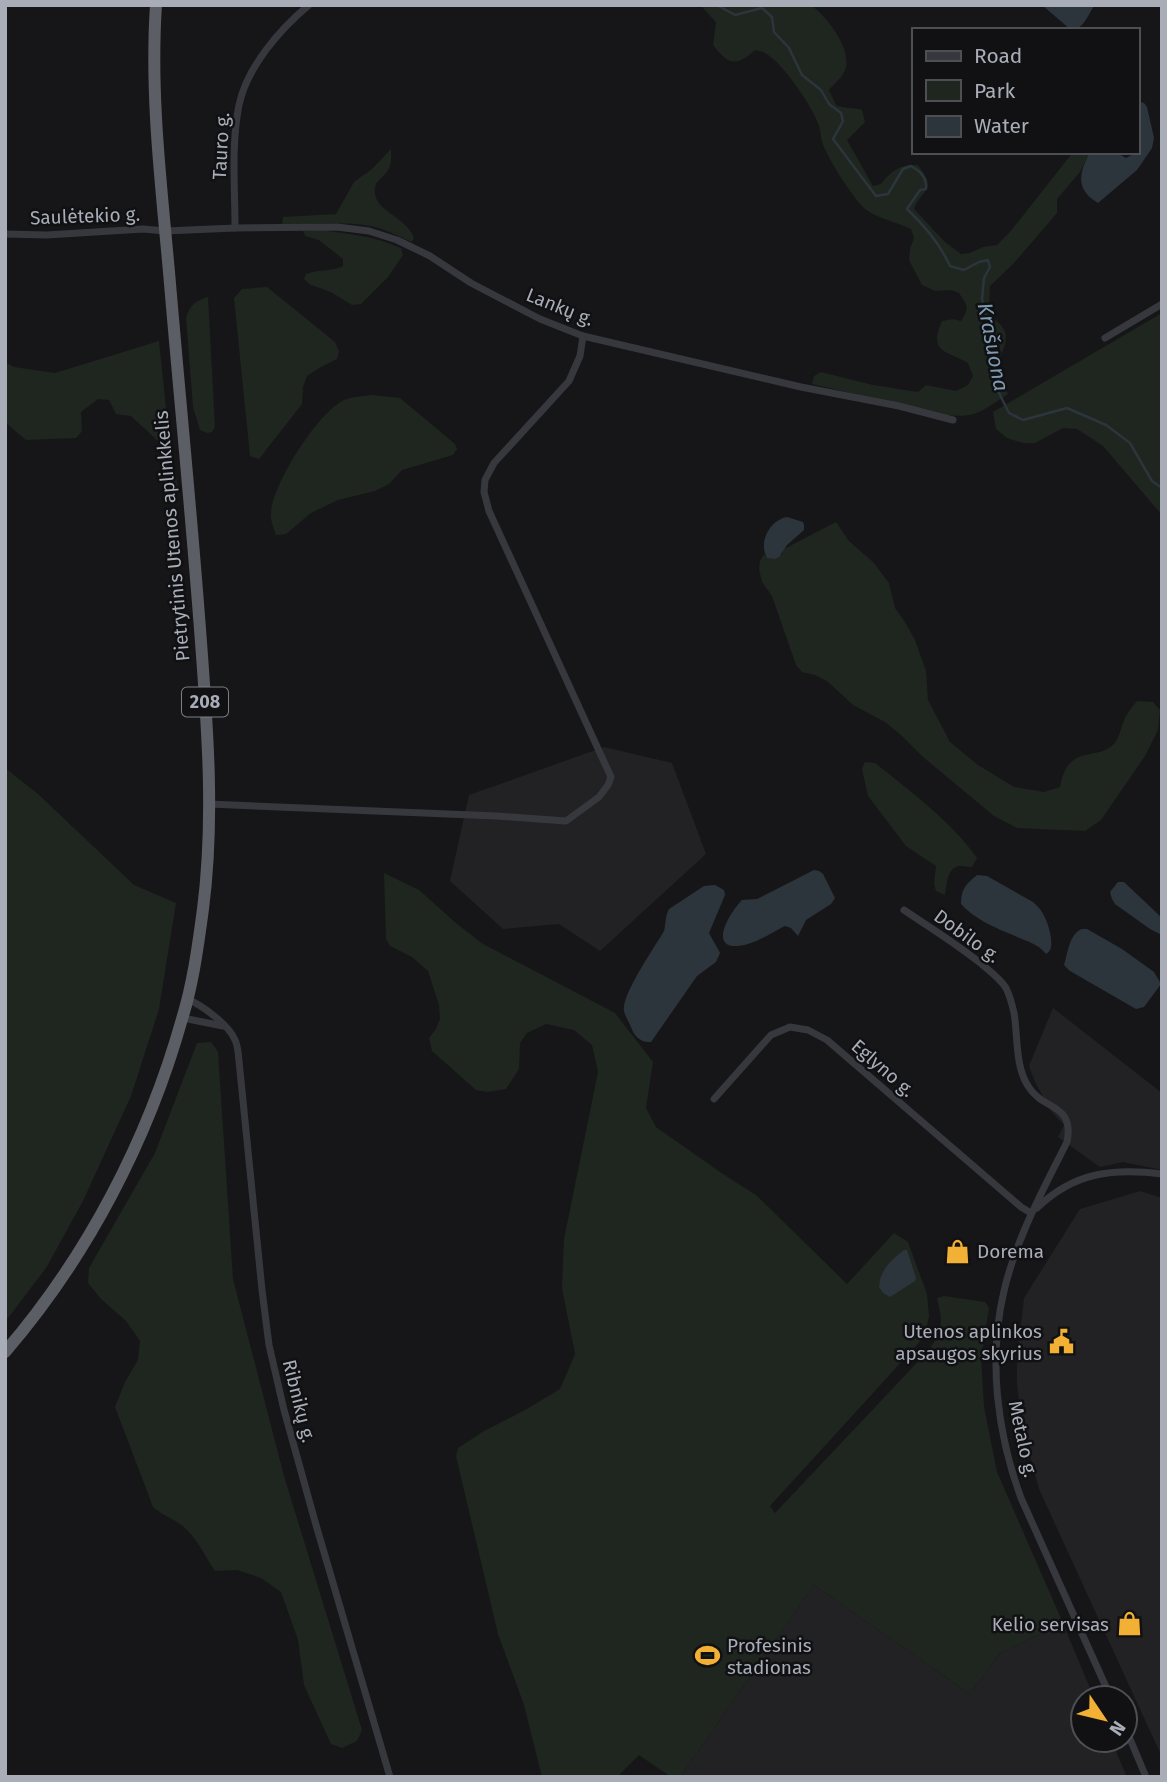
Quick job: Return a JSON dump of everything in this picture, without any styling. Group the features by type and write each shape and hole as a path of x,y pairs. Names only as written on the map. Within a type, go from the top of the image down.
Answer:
{"highway":[{"name":"Pietrytinis Utenos aplinkkelis","path":"5,1352 42,1305 92,1228 115,1188 150,1111 183,1018 204,905 209,804 208,758 155,91 156,5"}],"street":[{"name":"Tauro g.","path":"235,228 234,137 240,102 250,76 267,48 290,20 309,5"},
{"name":"Lankų g.","path":"165,231 337,227 369,231 430,256 471,283 540,319 583,336 953,420"},
{"name":"Saulėtekio g.","path":"5,234 143,229 165,231"},
{"path":"1105,338 1162,304"},
{"path":"209,804 566,821 599,797 611,776 489,511 484,492 485,480 494,463 569,381 580,356 583,336"},
{"name":"Dobilo g.","path":"904,910 968,953 1005,986 1013,1006 1021,1067 1026,1083 1031,1091 1064,1115 1068,1121 1067,1142 1031,1213"},
{"path":"187,999 199,1004 223,1026"},
{"path":"183,1018 223,1026"},
{"name":"Ribnikų g.","path":"223,1026 235,1039 238,1051 269,1345 316,1525 390,1777"},
{"name":"Eglyno g.","path":"714,1098 771,1035 790,1027 808,1030 827,1041 1031,1213"},
{"path":"1031,1213 1051,1194 1075,1182 1105,1173 1132,1171 1162,1174"},
{"name":"Metalo g.","path":"1031,1213 1007,1277 996,1347 1003,1440 1021,1498 1105,1684"},
{"path":"1136,1754 1146,1777"}],"shaded area":[{"path":"604,747 672,763 706,854 600,951 559,924 503,929 450,881 469,795"},
{"path":"1053,1008 1162,1093 1162,1170 1123,1162 1100,1167 1058,1137 1064,1125 1051,1111 1029,1066"},
{"path":"1140,1191 1162,1198 1162,1757 1139,1707 1139,1684 1128,1684 1039,1489 1022,1426 1017,1360 1024,1298 1080,1209"},
{"path":"814,1585 970,1694 1000,1653 1063,1623 1088,1684 1069,1684 1069,1754 1117,1754 1127,1777 680,1777"}],"green space":[{"path":"700,5 811,5 817,10 830,24 844,50 845,70 829,90 836,105 862,110 865,122 847,140 873,186 881,184 897,169 918,165 928,185 914,209 945,242 961,254 997,245 1071,154 1089,154 1080,172 1057,199 1057,213 1014,263 990,286 991,312 1006,337 998,361 1002,382 1008,394 978,412 955,416 812,384 814,376 821,372 873,385 918,392 926,385 956,391 968,385 973,376 968,363 942,349 937,339 942,321 961,321 966,313 966,304 959,293 951,290 935,291 922,285 909,260 914,238 911,229 878,216 862,206 831,161 823,145 816,118 788,75 761,51 755,50 737,61 728,60 713,45 716,22"},
{"path":"391,149 390,165 376,185 375,196 384,208 410,230 414,238 412,242 381,229 360,224 282,225 283,217 336,214 354,182 372,169"},
{"path":"321,230 381,241 401,248 403,255 388,277 361,304 352,305 304,279 306,274 343,266 343,259 319,240 305,236 303,231"},
{"path":"267,287 335,342 339,351 337,359 307,376 302,404 259,459 250,456 234,298 242,289"},
{"path":"208,297 215,427 212,432 207,433 200,430 193,407 186,318 194,304"},
{"path":"1162,313 1162,515 1103,446 1077,429 1063,428 1035,443 1023,443 1007,438 996,429 993,412"},
{"path":"159,341 168,428 178,488 167,489 158,441 131,416 116,414 109,400 98,399 81,412 82,431 76,438 26,440 5,422 5,362 14,367 55,373"},
{"path":"371,395 400,398 455,444 457,449 453,455 402,470 389,484 375,491 338,500 311,513 286,534 276,535 271,516 273,501 298,450 333,407 347,399"},
{"path":"836,522 849,541 873,562 889,583 895,608 915,640 926,671 928,700 950,742 978,765 1014,787 1044,792 1060,787 1070,763 1085,755 1110,748 1119,736 1125,717 1137,701 1153,702 1160,710 1158,730 1145,756 1101,820 1085,831 1017,828 994,816 885,722 853,705 827,681 802,672 796,665 772,596 762,582 760,561 764,554 767,558 782,554 784,549"},
{"path":"865,762 875,763 929,807 955,831 977,858 972,867 960,866 952,869 945,895 936,891 936,866 906,846 868,796 862,769"},
{"path":"5,768 38,794 134,885 176,903 159,1009 131,1096 83,1201 46,1268 5,1322"},
{"path":"384,873 419,890 483,944 615,1013 653,1062 646,1108 656,1127 756,1195 847,1284 894,1233 908,1242 927,1294 929,1316 925,1336 770,1506 775,1513 929,1350 940,1325 937,1298 944,1296 985,1302 989,1308 981,1358 984,1407 997,1472 1063,1623 1000,1653 970,1694 814,1585 680,1777 671,1777 639,1755 617,1777 542,1777 524,1705 498,1634 456,1456 458,1448 484,1431 560,1389 575,1354 562,1288 564,1239 598,1072 592,1045 574,1030 546,1024 527,1033 520,1043 519,1069 506,1089 487,1092 476,1090 432,1051 429,1038 440,1019 439,1005 428,971 412,957 390,946 386,939"},
{"path":"211,1042 218,1052 233,1279 284,1476 362,1730 357,1741 342,1748 331,1744 304,1685 298,1640 281,1592 261,1578 237,1570 215,1571 190,1533 153,1507 115,1407 138,1360 140,1341 126,1321 101,1299 88,1283 89,1268 155,1153 197,1043"}],"water":[{"path":"1042,5 1094,5 1082,25 1069,28"},
{"path":"1139,102 1147,107 1154,138 1152,148 1137,170 1098,203 1091,198 1081,180 1089,154 1119,154 1126,158 1139,154"},
{"path":"787,517 803,522 804,530 787,545 779,557 767,558 764,545 767,533 775,522"},
{"path":"814,870 823,874 835,898 831,904 806,920 798,936 785,926 744,945 729,945 724,941 728,919 742,900 757,899"},
{"path":"977,875 987,876 1039,908 1050,933 1049,952 1046,954 1035,945 985,922 961,904 965,887"},
{"path":"1118,882 1124,882 1162,918 1162,935 1115,904 1110,892"},
{"path":"715,885 724,890 725,895 709,933 720,953 716,962 697,976 651,1042 641,1040 634,1033 624,1011 624,1004 633,983 664,931 669,909 704,886"},
{"path":"1087,929 1122,949 1154,972 1161,984 1144,1007 1136,1009 1064,965 1074,935"},
{"path":"907,1250 916,1278 890,1297 879,1287 880,1281 887,1266"}],"waterway":[{"name":"Krašuona","path":"717,5 735,15 762,8 772,17 774,32 789,48 802,75 821,90 829,104 841,113 843,121 833,139 876,196 888,194 903,169 911,166 920,172 926,189 920,190 907,209 932,236 950,266 964,270 988,260 990,267 984,278 982,299 998,391 1009,413 1023,420 1067,408 1106,425 1130,443 1152,481 1162,488"}],"place":[{"name":"Dorema","path":"957,1251"},
{"name":"Utenos aplinkos apsaugos skyrius","path":"1062,1342"},
{"name":"Kelio servisas","path":"1129,1624"},
{"name":"Profesinis stadionas","path":"707,1656"}]}
